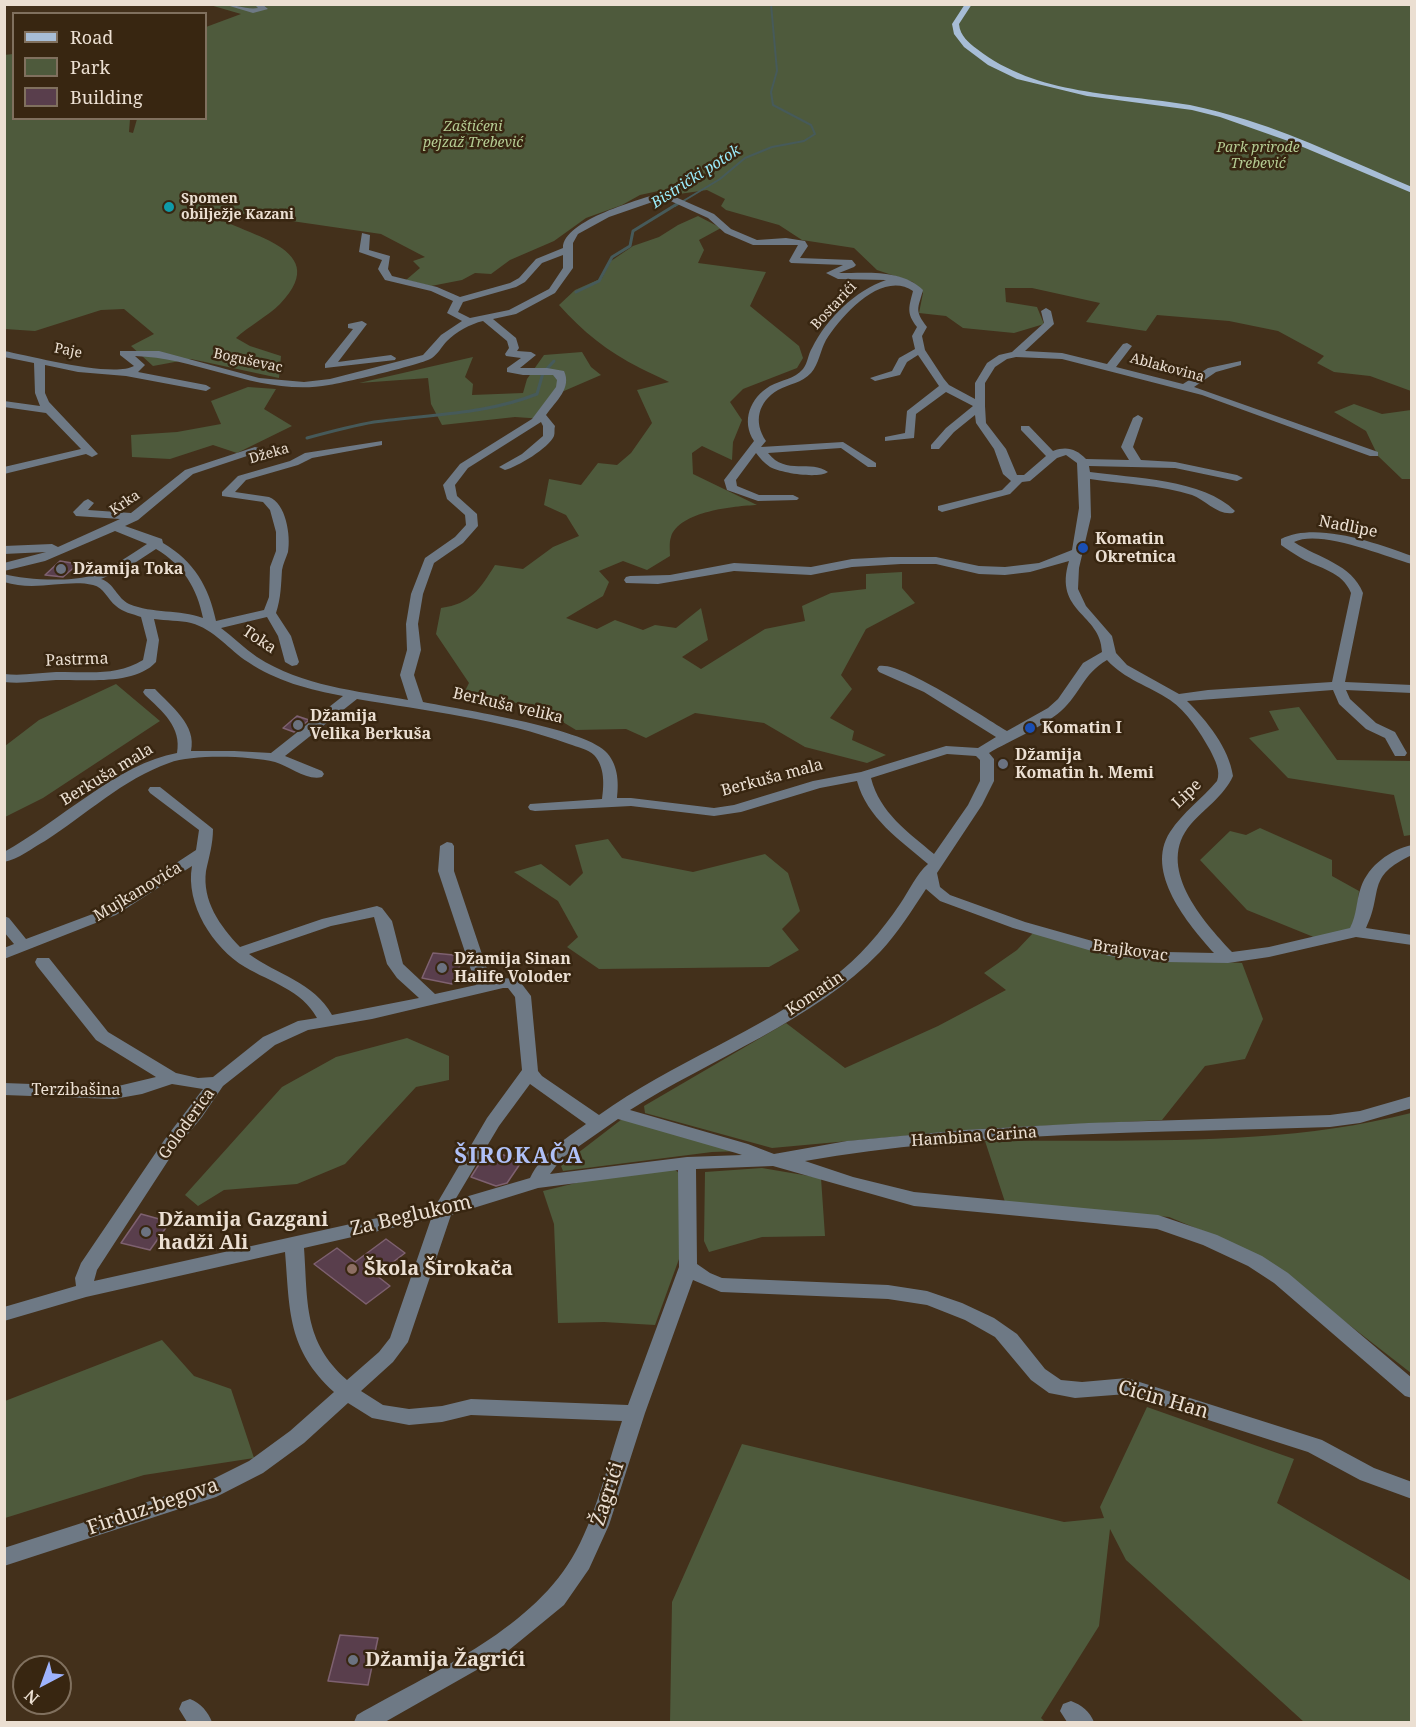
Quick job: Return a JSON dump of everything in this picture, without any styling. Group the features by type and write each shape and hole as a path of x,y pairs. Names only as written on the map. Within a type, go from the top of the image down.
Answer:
{"main road":[{"path":"969,4 957,20 955,26 957,34 977,56 1021,78 1068,90 1219,114 1271,132 1412,190"}],"street":[{"path":"226,4 253,11 264,9 257,4"},
{"name":"Boguševac","path":"126,373 140,367 137,362 123,354 133,351 175,357 236,376 281,384 330,382 428,357 445,337 469,321 512,312 552,291 568,268 568,243 575,232 606,215 664,195 711,216 728,231 756,243 786,241 802,243 803,246 793,260 849,262 851,265 831,273 838,276 885,276 894,280"},
{"path":"365,235 364,252 387,258 383,269 388,278 434,289 459,300 488,294 513,285 522,280 539,261 567,250"},
{"path":"894,280 907,283 918,290 911,310 913,317 922,327 917,336 920,350 945,387 980,406"},
{"name":"Bostarići","path":"757,450 760,441 752,424 754,412 766,395 776,387 798,378 807,371 814,360 815,350 840,318 875,286 894,280"},
{"path":"459,300 452,313 469,321"},
{"path":"1016,354 1049,324 1046,311"},
{"path":"417,706 407,675 414,650 412,624 414,607 429,561 459,540 472,526 471,514 448,492 448,485 464,466 536,421 561,387 560,373 546,369 521,372 511,370 531,356 510,354 514,348 512,340 486,318"},
{"name":"Boguševac","path":"352,326 362,324 329,366 389,358 400,359 404,362"},
{"path":"1108,368 1127,346"},
{"path":"875,378 896,374 903,360 920,350"},
{"name":"Paje","path":"4,354 78,369 126,373 206,388"},
{"name":"Ablakovina","path":"980,406 979,387 991,365 1003,357 1016,354 1062,356 1186,387 1374,454"},
{"path":"4,471 90,452 49,410 41,397 41,367 38,360"},
{"path":"1186,387 1212,370 1237,363"},
{"path":"889,439 910,436 911,414 945,387"},
{"path":"4,404 49,410"},
{"path":"935,447 980,406"},
{"path":"980,406 981,423 1000,449 1009,474 1020,479"},
{"path":"505,467 525,456 548,437 549,426 540,414"},
{"path":"1136,462 1127,447 1138,418"},
{"path":"1025,428 1051,455"},
{"name":"Džeka","path":"270,613 275,597 276,567 282,551 282,532 276,510 270,501 265,499 226,494 249,475 294,463 309,455 378,443"},
{"path":"793,498 758,498 730,488 730,480 757,450 843,445 872,465"},
{"name":"Krka","path":"4,567 41,558 116,527 134,517 189,472 255,450"},
{"path":"757,450 767,461 777,467 822,472"},
{"path":"942,508 1006,492 1020,479 1030,476 1051,455 1062,452 1070,453 1079,457 1083,462 1086,512 1082,539 1070,574 1075,600 1082,611 1107,635 1109,654 1088,666 1063,702 1053,711 980,752"},
{"path":"1083,462 1175,465 1237,478"},
{"path":"1085,475 1177,488 1202,495 1229,511"},
{"path":"88,503 80,513 134,517"},
{"path":"116,527 158,542 183,562 197,578 208,608 211,626 270,613 278,621 292,662"},
{"name":"Nadlipe","path":"1338,686 1348,623 1357,592 1353,583 1340,571 1288,547 1285,542 1293,537 1305,535 1339,540 1412,560"},
{"path":"4,578 31,583 90,580 126,563 158,542"},
{"path":"4,550 74,546"},
{"path":"630,580 652,583 735,567 813,570 852,563 912,560 933,561 993,571 1030,570 1056,563 1077,552"},
{"name":"Toka","path":"90,580 104,584 121,605 147,615 194,619 211,626 253,660 285,676 315,687 353,695"},
{"name":"Pastrma","path":"4,678 21,680 54,676 114,676 138,669 148,662 153,640 147,615"},
{"name":"Lipe","path":"1109,654 1132,673 1176,699 1209,736 1224,764 1226,776 1221,786 1182,824 1172,843 1170,860 1182,901 1211,940 1228,958"},
{"path":"884,669 929,689 1006,737"},
{"path":"1176,699 1208,694 1338,686 1412,689"},
{"path":"1338,686 1344,701 1371,726 1390,735 1400,753"},
{"path":"150,692 183,729 186,746 183,756"},
{"path":"274,758 353,695"},
{"name":"Berkuša velika","path":"353,695 549,732 593,748 601,754 609,768 611,786 609,802"},
{"name":"Berkuša mala","path":"535,807 609,802 714,812 736,809 818,784 862,776 946,750 980,752"},
{"name":"Komatin","path":"537,1182 544,1168 556,1154 615,1112 659,1084 792,1011 838,981 875,948 893,926 975,805 987,781 987,759 980,752"},
{"name":"Berkuša mala","path":"4,858 165,759 183,756 274,758 317,774"},
{"path":"862,776 866,793 885,819 932,866"},
{"path":"155,790 206,829 197,889 206,913 237,953 308,997 321,1007 326,1020"},
{"path":"447,846 446,870 485,988"},
{"path":"1356,933 1364,916 1369,886 1376,874 1387,861 1412,849"},
{"name":"Mujkanovića","path":"4,954 111,912 202,853"},
{"name":"Brajkovac","path":"932,866 929,883 934,892 945,898 1066,939 1109,951 1167,957 1228,958 1296,948 1356,933 1412,940"},
{"path":"237,953 327,922 377,911 383,919 394,963 405,977 431,1000"},
{"path":"4,921 24,947"},
{"path":"43,962 102,1036 171,1078 198,1084 217,1082"},
{"name":"Goloderica","path":"86,1290 84,1278 88,1268 171,1143 196,1113 217,1082 269,1041 286,1032 326,1020 372,1014 502,983 512,983 523,996 530,1071"},
{"path":"441,1210 508,1099 530,1071 536,1080 599,1124"},
{"name":"Terzibašina","path":"4,1089 114,1093 142,1088 171,1078"},
{"name":"Hambina Carina","path":"537,1182 687,1162 773,1160 847,1147 964,1136 1088,1129 1330,1121 1360,1117 1412,1102"},
{"path":"615,1112 742,1148 773,1160 801,1166 850,1183 914,1199 1158,1222 1210,1240 1255,1261 1298,1290 1412,1390"},
{"name":"Žagrići","path":"365,1722 495,1648 556,1598 591,1546 635,1413 688,1267 687,1162"},
{"name":"Za Beglukom","path":"4,1314 86,1290 441,1210 537,1182"},
{"name":"Firduz-begova","path":"4,1557 209,1491 256,1467 297,1437 348,1392 398,1342 434,1244 441,1210"},
{"path":"294,1242 300,1323 311,1352 327,1374 348,1392 379,1412 409,1417 442,1414 471,1407 635,1413"},
{"name":"Cicin Han","path":"688,1267 703,1278 721,1285 888,1291 938,1301 975,1316 1001,1331 1019,1347 1034,1373 1050,1385 1068,1390 1111,1384 1127,1386 1315,1446 1367,1474 1412,1491"},
{"path":"4,1301 33,1305"}],"green space":[{"path":"210,5 1411,5 1411,391 1370,376 1334,372 1317,363 1324,356 1278,331 1229,321 1157,315 1146,331 1086,322 1100,303 1032,288 1005,288 1006,302 1037,307 1044,324 1014,333 963,328 946,316 919,313 923,293 913,282 877,270 854,248 802,240 779,225 726,210 721,206 725,199 707,190 679,194 663,190 640,195 622,205 586,218 554,241 510,260 491,274 475,273 462,280 431,286 406,280 420,268 413,261 425,257 381,234 202,208 216,217 274,243 289,254 297,267 295,283 280,304 236,338 250,346 281,356 279,378 191,359 153,366 131,346 154,334 124,309 101,310 35,331 5,329 4,55 12,54 12,120 130,120 129,132 133,133 137,120 207,120 207,27 241,14"},
{"path":"698,216 721,228 699,240 704,250 698,263 766,272 750,306 799,346 803,358 797,368 743,389 730,402 742,420 733,442 732,460 702,446 692,453 693,474 757,505 722,509 685,521 676,528 671,537 670,556 647,570 623,561 599,571 609,582 603,596 566,618 597,629 615,620 643,630 655,625 676,628 701,608 708,640 682,657 701,669 765,629 805,621 802,606 831,593 866,589 866,574 902,572 902,588 915,603 866,629 841,675 852,689 830,718 854,731 852,740 886,755 867,763 805,747 764,723 695,713 646,738 626,729 576,730 533,704 461,699 469,683 436,634 441,608 460,603 474,594 495,565 523,569 553,547 579,536 566,515 544,505 549,479 581,485 598,463 617,465 631,453 652,423 637,390 669,382 628,362 606,348 577,324 559,305 575,290 602,278 611,261 633,246 659,237"},
{"path":"582,352 591,367 601,375 550,397 544,419 515,417 442,425 431,404 428,378 359,383 473,357 465,377 473,384 472,395 523,393 527,379 544,355"},
{"path":"248,387 276,389 264,409 292,426 237,453 213,445 170,459 132,457 131,435 177,432 221,424 211,401"},
{"path":"1354,404 1382,414 1411,410 1411,479 1402,479 1378,456 1366,431 1334,412"},
{"path":"116,684 160,721 43,798 5,817 5,746 39,720"},
{"path":"1299,707 1337,760 1411,761 1411,835 1404,836 1394,795 1288,778 1249,738 1279,730 1269,711"},
{"path":"1260,828 1332,860 1332,876 1359,891 1355,928 1326,942 1247,910 1200,860 1230,831 1246,835"},
{"path":"608,839 622,858 693,872 765,854 788,873 800,911 782,929 799,950 769,967 599,969 567,947 578,937 558,901 514,872 541,864 570,886 583,873 575,845"},
{"path":"1033,933 1118,957 1242,963 1263,1019 1245,1059 1205,1066 1162,1120 980,1129 772,1148 645,1113 644,1106 786,1023 845,1068 938,1026 1006,990 984,973 1017,950"},
{"path":"407,1038 449,1056 449,1080 416,1087 345,1164 297,1184 224,1190 198,1206 185,1195 282,1087 336,1057"},
{"path":"1411,1113 1411,1373 1271,1264 1215,1236 1169,1217 1005,1202 985,1141 1253,1137 1307,1132"},
{"path":"626,1116 741,1151 712,1152 563,1171 561,1166"},
{"path":"762,1168 821,1178 825,1236 762,1237 709,1252 704,1241 705,1172"},
{"path":"674,1169 679,1173 679,1259 655,1325 604,1322 558,1323 554,1224 543,1191 584,1181"},
{"path":"162,1340 194,1376 231,1389 254,1458 144,1475 5,1518 5,1401"},
{"path":"1147,1407 1294,1459 1277,1503 1411,1581 1411,1722 1304,1722 1126,1560 1110,1529 1099,1626 1041,1718 1045,1722 670,1722 672,1602 742,1444 1064,1522 1104,1518 1100,1507"}],"building":[{"name":"Džamija Toka","path":"60,561 78,564 63,577 45,575"},
{"name":"Džamija Velika Berkuša","path":"297,716 309,720 294,732 283,728"},
{"name":"Džamija Sinan Halife Voloder","path":"433,953 464,956 452,984 422,978"},
{"path":"488,1150 522,1161 507,1183 496,1186 471,1177"},
{"name":"Džamija Gazgani hadži Ali","path":"141,1214 170,1222 150,1250 121,1243"},
{"name":"Škola Širokača","path":"386,1239 405,1253 376,1275 390,1286 366,1304 314,1264 337,1248 355,1262"},
{"name":"Džamija Žagrići","path":"340,1635 378,1638 368,1685 328,1681"}],"waterway":[{"name":"Bistrički potok","path":"675,206 720,179 745,158 772,147 804,141 815,134 811,125 773,105 771,92 777,71 771,4"},
{"name":"Bistrički potok","path":"576,292 599,281 612,257 630,246 633,231 677,204"},
{"name":"Bistrički potok","path":"307,438 374,422 457,413 517,401 537,394 543,373 554,361"}],"place":[{"name":"Spomen obilježje Kazani","path":"169,207"},
{"name":"Komatin Okretnica","path":"1083,548"},
{"name":"Džamija Toka","path":"61,569"},
{"name":"Džamija Velika Berkuša","path":"298,725"},
{"name":"Komatin I","path":"1030,728"},
{"name":"Džamija Komatin h. Memi","path":"1003,764"},
{"name":"Džamija Sinan Halife Voloder","path":"442,968"},
{"name":"Džamija Gazgani hadži Ali","path":"146,1232"},
{"name":"Škola Širokača","path":"352,1269"},
{"name":"Džamija Žagrići","path":"353,1660"}],"district":[{"name":"ŠIROKAČA","path":"519,1157"}],"park label":[{"name":"Zaštićeni pejzaž Trebević","path":"473,136"},
{"name":"Park prirode Trebević","path":"1258,156"}]}
